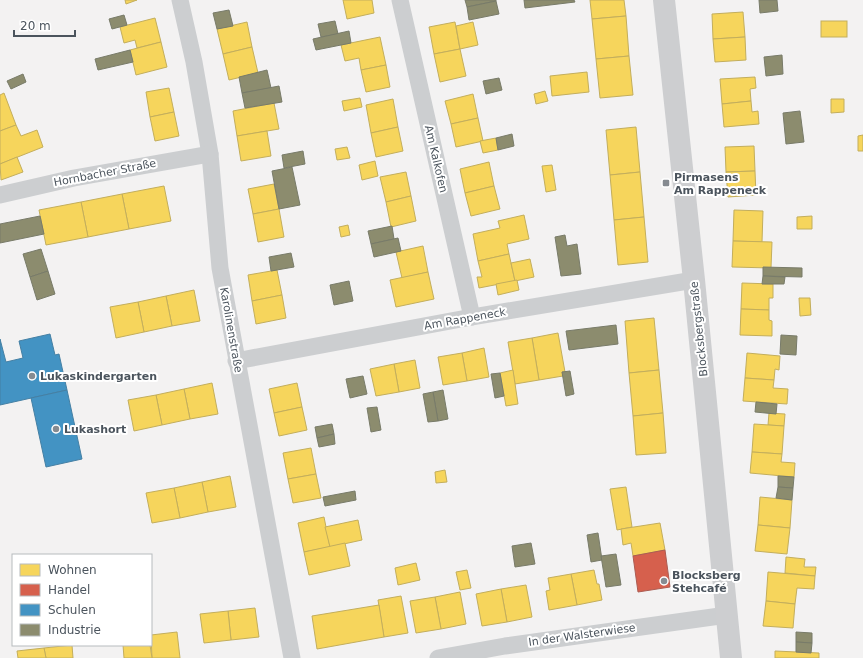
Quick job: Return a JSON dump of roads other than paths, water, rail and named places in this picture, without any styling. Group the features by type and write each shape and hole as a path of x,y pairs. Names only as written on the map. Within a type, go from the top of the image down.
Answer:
{"main road":[{"name":"Blocksbergstraße","path":"664,0 694,280 731,658"}],"street":[{"name":"Karolinenstraße","path":"180,0 194,62 210,154 220,268 292,658"},
{"name":"Am Kalkofen","path":"400,0 472,318"},
{"name":"Hornbacher Straße","path":"0,195 74,178 210,154"},
{"name":"Am Rappeneck","path":"236,361 472,318 694,280"},
{"name":"In der Walsterwiese","path":"438,658 505,646 727,615"}],"place":[{"name":"Pirmasens Am Rappeneck","path":"666,183"},
{"name":"Lukaskindergarten","path":"32,376"},
{"name":"Lukashort","path":"56,429"},
{"name":"Blocksberg Stehcafé","path":"664,581"}]}
